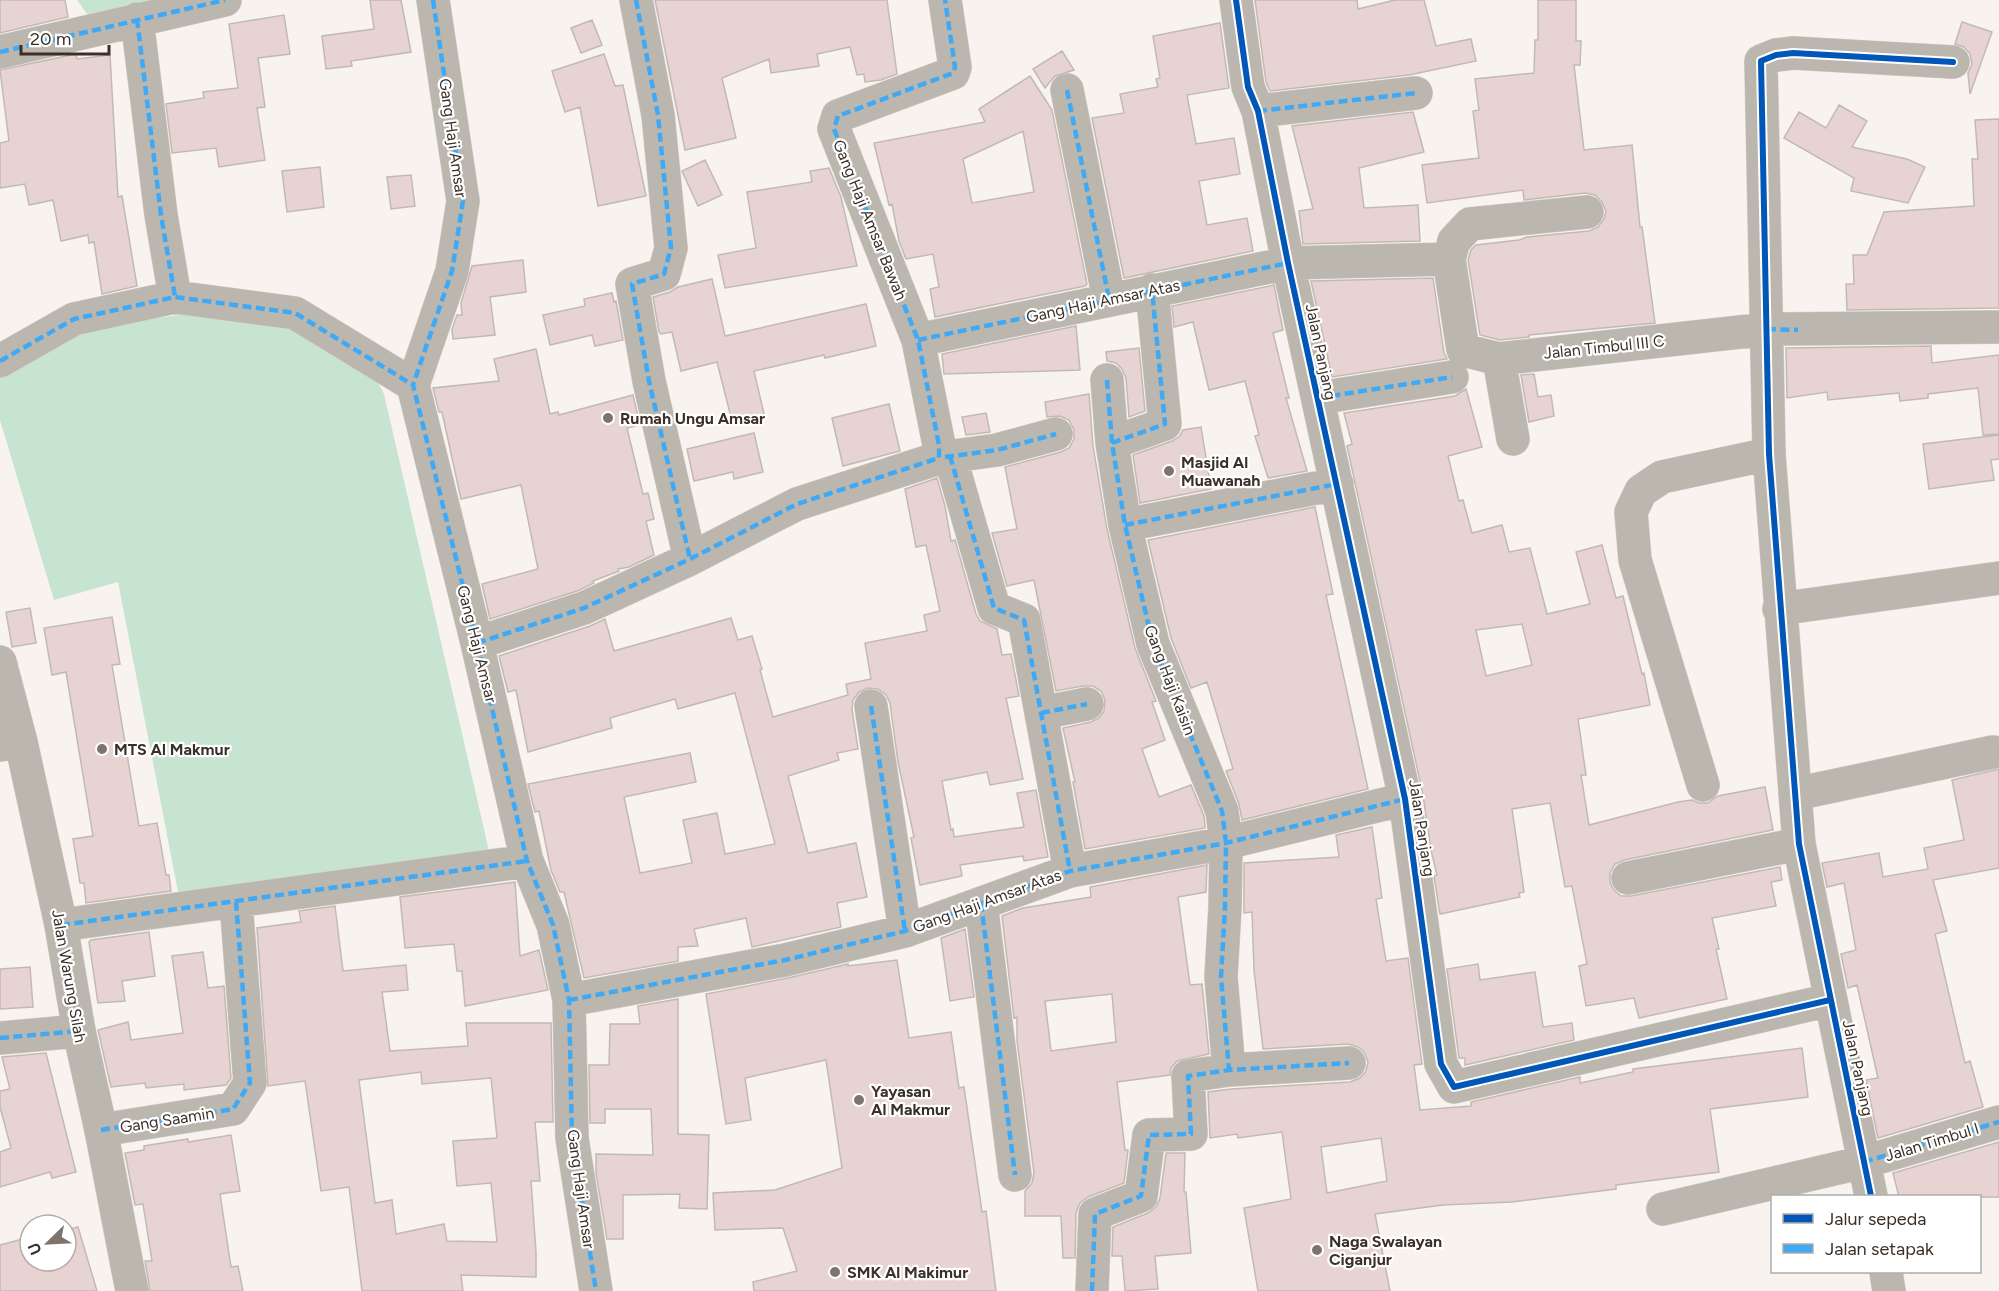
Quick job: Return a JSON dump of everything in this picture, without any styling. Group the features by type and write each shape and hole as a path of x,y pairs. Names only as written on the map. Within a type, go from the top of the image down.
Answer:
{"street":[{"path":"0,52 225,0"},
{"name":"Gang Haji Amsar","path":"433,0 463,201 452,272 413,385 477,643 527,861 553,925 569,1000 572,1137 596,1291"},
{"path":"636,0 658,115 671,248 664,274 632,284 649,381 690,559"},
{"name":"Gang Haji Amsar Bawah","path":"945,0 955,67 953,73 838,116 834,129 918,340 943,453 994,608 1024,620 1041,713"},
{"name":"Jalan Panjang","path":"1236,0 1248,87 1258,111 1288,262 1405,799 1442,1064 1454,1087 1830,1000 1871,1195"},
{"path":"137,19 161,215 175,297"},
{"path":"1830,1000 1799,844 1779,609 1769,454 1761,62 1776,54 1793,53 1953,62"},
{"path":"1067,90 1109,299"},
{"path":"1258,111 1416,93"},
{"path":"1288,262 1449,259 1454,241 1470,224 1587,212"},
{"name":"Jalan Timbul III C","path":"1449,259 1463,350 1499,359 1767,329 1999,327"},
{"name":"Gang Haji Amsar Atas","path":"918,340 1288,262"},
{"path":"1112,443 1165,424 1152,290"},
{"path":"0,361 74,319 175,297 295,313 413,385"},
{"path":"1499,359 1513,439"},
{"path":"1318,398 1452,377"},
{"name":"Gang Haji Kaisin","path":"1107,380 1112,443 1125,525 1153,644 1222,811 1226,843 1221,977 1229,1070"},
{"path":"477,643 584,608 690,559 797,504 943,453 997,450 1056,434"},
{"path":"1703,785 1635,560 1631,512 1641,491 1662,477 1769,454"},
{"path":"1125,525 1337,484"},
{"path":"1779,609 1999,578"},
{"name":"Jalan Warung Silah","path":"0,662 10,744 61,925 79,1031 132,1291"},
{"path":"1070,871 1041,713 1087,704"},
{"path":"871,706 905,931"},
{"path":"1795,794 1993,752"},
{"name":"Gang Haji Amsar Atas","path":"569,1000 785,960 905,931 1070,871 1226,843 1405,799"},
{"path":"1628,878 1799,844"},
{"path":"61,925 527,861"},
{"name":"Gang Saamin","path":"101,1130 233,1109 250,1083 236,902"},
{"path":"981,903 1015,1174"},
{"path":"0,1038 79,1031"},
{"path":"1092,1291 1095,1214 1141,1196 1149,1135 1191,1134 1188,1076 1229,1070 1349,1063"},
{"name":"Jalan Timbul I","path":"1663,1209 1864,1162 1999,1122"},
{"path":"1886,1273 1889,1291"}],"green space":[{"path":"77,0 191,0 93,22"},
{"path":"216,310 266,318 365,359 384,394 492,864 181,907 118,582 54,600 0,420 0,370 69,337 135,321"}],"building":[{"path":"0,0 65,0 68,17 0,33"},
{"path":"370,0 401,0 411,52 351,61 352,66 326,69 322,36 374,29"},
{"path":"655,0 887,0 897,74 881,80 865,82 864,74 857,75 850,47 817,54 819,66 771,73 769,59 722,78 736,138 685,150"},
{"path":"1255,0 1357,0 1358,9 1395,0 1424,0 1436,46 1471,39 1476,61 1409,75 1270,91 1266,82"},
{"path":"1538,0 1576,0 1576,41 1581,41 1580,65 1574,65 1584,150 1632,145 1640,227 1642,227 1655,323 1529,335 1529,337 1500,340 1480,335 1468,260 1471,250 1476,245 1589,231 1598,227 1606,211 1602,202 1595,195 1585,193 1524,200 1523,190 1427,203 1422,165 1479,158 1473,111 1479,110 1475,79 1534,73 1535,40 1538,40"},
{"path":"284,15 290,54 258,58 265,107 257,108 265,160 219,167 216,148 172,153 166,104 204,98 203,92 238,88 229,24"},
{"path":"592,20 602,45 581,53 571,28"},
{"path":"1962,22 1992,32 1970,94 1968,73 1972,64 1970,54 1964,47 1955,44"},
{"path":"1220,23 1229,88 1187,95 1196,144 1234,138 1240,174 1199,181 1207,225 1247,218 1253,251 1124,278 1092,118 1124,113 1120,94 1158,87 1156,79 1160,78 1153,36"},
{"path":"1062,51 1074,70 1055,76 1045,88 1033,69"},
{"path":"76,54 77,59 110,55 118,197 122,196 137,286 102,294 94,242 89,243 88,235 61,241 53,200 29,205 25,184 0,188 0,143 9,141 0,70"},
{"path":"604,54 615,86 623,85 646,196 598,206 580,107 565,112 552,71"},
{"path":"1030,76 1052,110 1087,284 935,317 930,289 939,287 933,254 906,259 899,241 892,204 889,205 874,143 985,122 979,109","holes":["1023,131 1034,192 972,203 963,159"]},
{"path":"1839,105 1867,121 1852,147 1907,159 1925,167 1908,203 1851,191 1854,178 1784,138 1799,112 1826,128"},
{"path":"1413,112 1424,152 1359,168 1364,208 1418,205 1420,241 1303,244 1299,211 1313,209 1292,126"},
{"path":"1999,119 1999,308 1847,310 1846,284 1854,284 1853,255 1867,255 1884,212 1974,206 1972,159 1978,159 1975,120"},
{"path":"705,160 722,195 698,206 682,171"},
{"path":"320,167 324,207 287,212 282,171"},
{"path":"829,168 841,197 857,266 725,288 718,255 756,248 747,192 812,182 810,171"},
{"path":"411,175 415,206 391,209 387,177"},
{"path":"523,260 526,292 490,297 495,335 453,339 452,329 457,315 462,315 461,303 472,266"},
{"path":"1433,278 1444,353 1447,359 1332,377 1311,281"},
{"path":"712,279 725,336 866,304 876,346 754,371 764,414 732,421 717,362 681,371 672,332 661,334 659,332 653,297 678,287"},
{"path":"1274,285 1283,330 1273,333 1289,398 1286,398 1307,471 1268,478 1255,436 1259,435 1245,381 1209,390 1193,322 1174,327 1172,306"},
{"path":"612,293 614,302 616,301 623,340 595,346 592,335 550,345 543,315 585,306 584,299"},
{"path":"1076,326 1080,370 944,374 942,354"},
{"path":"1931,346 1932,363 1999,355 1999,434 1983,435 1978,388 1928,394 1928,398 1900,401 1899,393 1828,400 1827,392 1787,398 1786,348"},
{"path":"1139,348 1145,411 1129,417 1126,378 1116,363 1107,361 1106,352"},
{"path":"536,349 550,414 558,412 559,415 633,395 640,425 627,428 643,494 648,493 654,519 646,521 654,555 629,567 618,569 619,571 593,581 594,583 577,591 490,619 482,584 538,569 521,485 461,499 442,412 439,412 433,388 499,381 494,359"},
{"path":"1534,374 1538,397 1551,395 1554,416 1529,422 1521,375"},
{"path":"1466,389 1482,447 1448,456 1459,501 1463,500 1472,533 1502,525 1509,552 1530,548 1547,614 1590,604 1576,552 1602,545 1616,598 1623,596 1642,674 1644,673 1650,705 1578,719 1586,775 1581,775 1589,825 1678,802 1692,800 1708,803 1718,796 1765,787 1773,830 1624,860 1615,864 1610,873 1610,882 1614,890 1621,896 1631,896 1780,867 1782,880 1771,882 1776,906 1712,918 1727,999 1639,1018 1634,998 1586,1006 1579,966 1587,964 1572,886 1565,887 1550,803 1512,809 1524,892 1519,893 1520,897 1440,914 1434,876 1437,875 1423,795 1347,446 1352,444 1344,413 1455,396","holes":["1522,624 1532,665 1486,676 1476,630"]},
{"path":"1089,394 1093,446 1107,529 1135,648 1156,701 1152,702 1165,740 1142,749 1159,797 1191,785 1204,816 1205,828 1085,849 1073,782 1075,782 1063,728 1099,718 1104,711 1105,700 1101,691 1093,686 1056,691 1034,580 1007,586 992,533 1017,529 1005,467 1061,452 1069,448 1074,439 1074,430 1069,420 1060,416 1047,417 1045,402"},
{"path":"889,404 900,451 843,466 832,418"},
{"path":"986,413 990,432 966,435 962,417"},
{"name":"Masjid Al Muawanah","path":"1201,427 1211,489 1140,503 1133,455 1172,441 1179,437 1183,430"},
{"path":"754,433 763,472 734,479 733,472 694,481 687,449"},
{"path":"1999,435 1999,459 1991,460 1994,480 1929,489 1923,444"},
{"path":"937,478 951,541 955,540 976,614 980,621 997,629 1002,655 1011,654 1019,696 1006,698 1023,779 990,785 987,772 942,781 951,830 953,829 954,837 1024,827 1017,793 1036,790 1048,857 1024,861 1023,856 960,865 962,876 920,885 911,838 914,837 898,762 890,703 886,695 878,689 868,688 859,692 853,700 852,709 858,749 837,753 839,760 788,776 808,853 856,843 867,897 837,903 841,927 752,947 746,918 694,929 698,946 678,947 678,961 584,978 564,892 560,892 551,870 539,811 535,812 528,784 690,753 696,782 624,797 640,873 692,863 683,820 717,813 725,854 775,844 735,693 678,709 675,699 610,718 612,728 528,752 516,690 508,692 499,656 605,619 614,651 731,618 738,640 752,636 773,717 848,695 846,684 871,679 865,643 927,631 924,615 940,611 926,545 916,547 905,489"},
{"path":"1315,507 1333,594 1326,595 1368,789 1242,820 1239,804 1226,771 1233,769 1207,682 1191,688 1171,638 1148,540"},
{"path":"30,608 36,643 12,647 6,612"},
{"name":"MTS Al Makmur","path":"112,617 120,664 112,665 139,826 157,823 171,891 86,903 84,883 80,883 73,839 93,836 66,672 52,675 44,628"},
{"path":"1999,769 1999,868 1933,880 1947,931 1935,934 1965,1063 1970,1061 1983,1107 1878,1138 1866,1080 1878,1078 1857,985 1848,988 1841,954 1856,950 1844,883 1827,887 1822,863 1879,853 1883,877 1928,869 1924,848 1964,840 1952,780"},
{"path":"1372,827 1382,898 1376,899 1386,961 1408,958 1422,1064 1414,1065 1420,1110 1471,1106 1471,1102 1580,1077 1580,1083 1633,1072 1633,1069 1802,1048 1808,1097 1710,1109 1719,1172 1616,1185 1616,1189 1511,1202 1443,1205 1375,1214 1390,1291 1258,1291 1244,1208 1291,1199 1282,1132 1238,1138 1237,1134 1210,1138 1208,1092 1350,1082 1360,1078 1366,1071 1368,1062 1364,1052 1348,1044 1263,1049 1254,970 1252,912 1244,913 1244,863 1339,857 1336,835","holes":["1381,1138 1387,1181 1327,1193 1321,1147"]},
{"path":"1207,865 1206,892 1178,897 1190,985 1202,984 1209,1054 1177,1061 1171,1068 1170,1075 1117,1082 1125,1150 1128,1150 1124,1183 1088,1197 1080,1203 1076,1213 1075,1258 1063,1258 1061,1216 1025,1216 1025,1191 1032,1183 1034,1173 1017,1041 1017,1017 1014,1018 1002,916 1023,908 1091,897 1090,887","holes":["1112,994 1116,1042 1051,1051 1045,1001"]},
{"path":"515,882 520,956 539,950 548,990 465,1006 462,971 457,971 454,944 405,948 400,897"},
{"path":"335,906 343,971 406,965 408,990 382,992 390,1051 468,1046 466,1023 551,1023 553,1122 535,1122 540,1181 531,1181 536,1277 461,1275 463,1291 362,1291 349,1187 321,1191 305,1081 268,1086 257,928 301,922 299,911","holes":["421,1072 422,1084 491,1078 497,1138 453,1141 457,1186 491,1183 497,1242 447,1241 444,1224 396,1234 392,1200 375,1203 359,1080"]},
{"path":"965,929 974,997 950,1001 941,938"},
{"path":"149,932 155,976 122,981 125,1001 98,1003 89,942"},
{"path":"203,952 208,988 224,986 231,1078 226,1085 184,1090 184,1084 146,1088 145,1083 111,1087 98,1030 128,1022 131,1040 183,1033 172,956"},
{"name":"Yayasan Al Makmur","path":"897,960 909,1038 951,1032 959,1088 964,1087 982,1212 986,1211 996,1291 754,1291 753,1282 797,1271 783,1228 715,1230 713,1193 775,1190 842,1168 826,1060 745,1078 751,1120 726,1124 706,994 848,964 848,966"},
{"path":"1478,964 1480,980 1535,972 1543,1027 1572,1023 1574,1040 1465,1065 1465,1058 1459,1058 1447,969"},
{"path":"30,967 33,1007 0,1009 0,969"},
{"path":"678,999 678,1134 709,1135 707,1209 679,1208 680,1194 623,1195 623,1239 607,1239 596,1173 596,1154 653,1155 651,1109 605,1109 605,1123 590,1123 589,1065 609,1065 610,1024 640,1024 638,1006"},
{"path":"46,1053 76,1172 52,1178 50,1172 0,1187 0,1152 11,1148 0,1107 0,1091 10,1089 2,1057"},
{"path":"231,1135 240,1191 220,1194 231,1267 238,1266 243,1291 150,1291 145,1261 152,1261 143,1204 135,1205 125,1153 144,1150 144,1146"},
{"path":"1999,1142 1999,1197 1898,1195 1893,1173"},
{"path":"1166,1153 1185,1153 1184,1192 1186,1192 1191,1253 1155,1256 1158,1289 1125,1291 1122,1256 1112,1256 1113,1227 1148,1213 1156,1207 1160,1198"},
{"path":"78,1227 97,1291 0,1291 0,1245 18,1240 18,1273 78,1273"}],"marked path":[{"path":"0,52 225,0"},
{"path":"433,0 463,201 452,271 413,385 477,643 527,861 553,925 569,1000 572,1138 596,1291"},
{"path":"636,0 658,115 671,248 664,274 632,284 649,381 690,559"},
{"path":"477,643 584,608 690,559 797,504 939,458 939,445 918,340 834,129 838,116 953,73 955,67 945,0"},
{"path":"137,19 161,215 175,297"},
{"path":"1067,90 1109,299"},
{"path":"1258,111 1416,93"},
{"path":"918,340 1288,263"},
{"path":"1112,443 1165,424 1152,290"},
{"path":"0,361 74,319 175,297 295,313 413,385"},
{"path":"1767,329 1798,330"},
{"path":"1318,398 1452,377"},
{"path":"1107,380 1112,443 1125,525 1153,644 1222,811 1226,843 1221,977 1229,1070"},
{"path":"945,457 997,450 1056,434"},
{"path":"950,456 994,608 1024,620 1070,871"},
{"path":"1125,525 1337,484"},
{"path":"1041,713 1087,704"},
{"path":"871,706 905,931"},
{"path":"569,1000 785,960 905,931 1070,871 1226,843 1405,799"},
{"path":"61,925 527,861"},
{"path":"101,1130 233,1109 250,1083 236,902"},
{"path":"981,903 1015,1175"},
{"path":"0,1038 79,1031"},
{"path":"1092,1291 1095,1214 1141,1196 1149,1135 1191,1134 1188,1076 1229,1070 1349,1063"},
{"path":"1864,1162 1999,1122"}],"cycle path":[{"path":"1236,0 1248,87 1258,111 1288,263 1405,799 1441,1064 1454,1087 1830,1000"},
{"path":"1871,1195 1799,844 1769,454 1761,61 1776,55 1793,53 1953,62"}],"place":[{"name":"Rumah Ungu Amsar","path":"608,418"},
{"name":"Masjid Al Muawanah","path":"1169,471"},
{"name":"MTS Al Makmur","path":"102,749"},
{"name":"Yayasan Al Makmur","path":"859,1100"},
{"name":"Naga Swalayan Ciganjur","path":"1317,1250"},
{"name":"SMK Al Makimur","path":"835,1272"}]}
